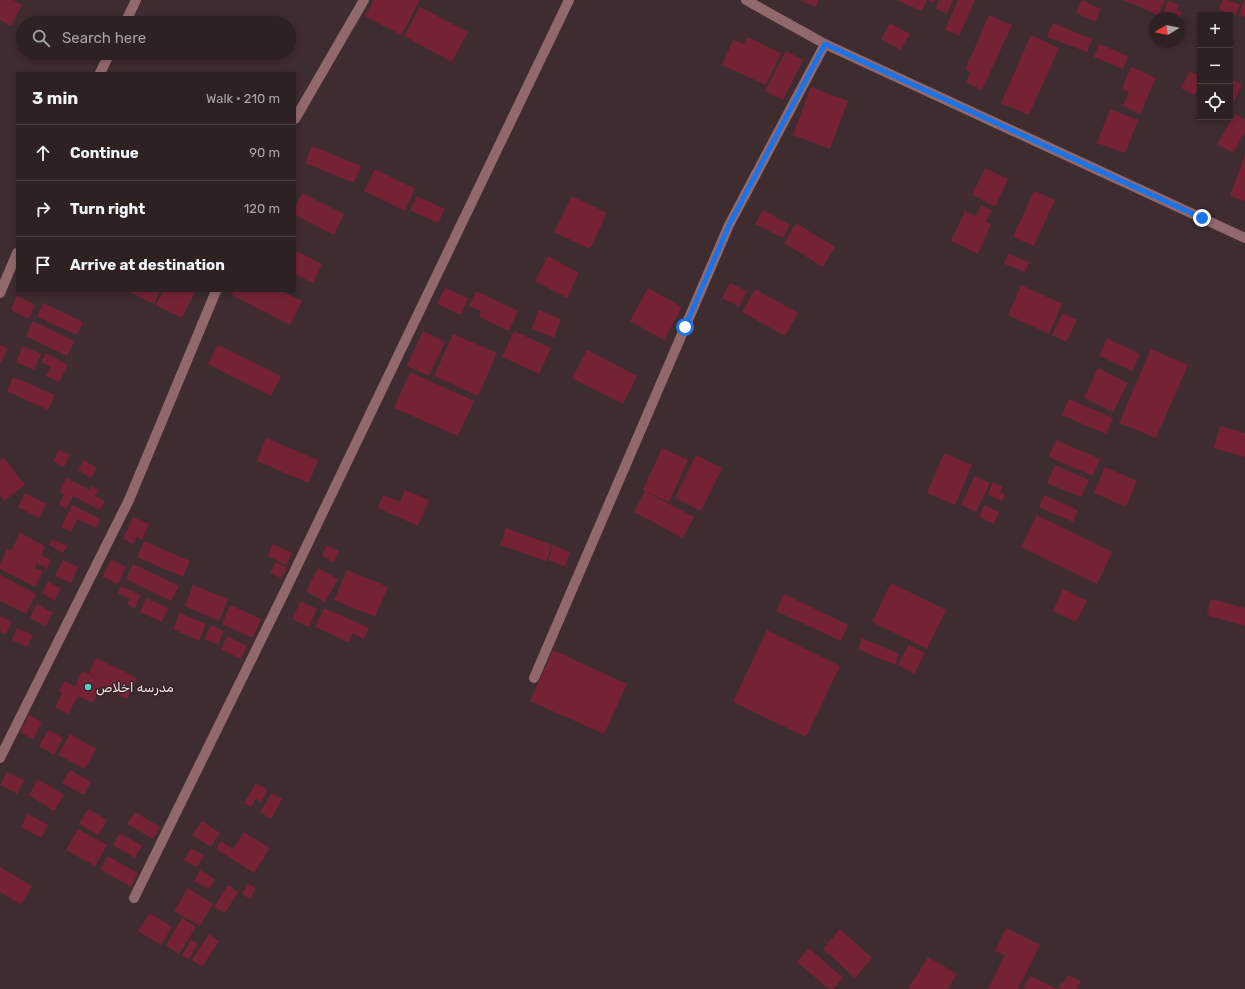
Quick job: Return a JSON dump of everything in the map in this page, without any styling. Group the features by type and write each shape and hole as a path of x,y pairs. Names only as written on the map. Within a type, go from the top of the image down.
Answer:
{"street":[{"path":"128,16 136,0"},
{"path":"296,117 364,0"},
{"path":"134,898 292,576 570,0"},
{"path":"746,0 825,44 1245,238"},
{"path":"534,678 729,225 825,44"},
{"path":"100,72 106,60"},
{"path":"0,293 16,255"},
{"path":"0,758 129,500 216,292"}],"building":[{"path":"0,0 13,0 22,5 11,26 0,20"},
{"path":"374,0 420,0 401,35 365,16"},
{"path":"799,0 819,0 816,7"},
{"path":"896,0 927,0 922,11"},
{"path":"927,0 935,0 933,3"},
{"path":"939,0 953,0 947,14 936,9"},
{"path":"958,0 975,0 959,36 945,30"},
{"path":"1082,0 1101,9 1095,22 1076,13"},
{"path":"1123,0 1165,0 1159,12 1151,12"},
{"path":"1223,0 1228,0 1240,5 1235,16 1233,15 1233,12 1226,12 1219,9"},
{"path":"1245,0 1245,17 1239,15"},
{"path":"1168,1 1179,5 1177,10 1182,12 1164,12"},
{"path":"420,7 468,32 452,62 404,36"},
{"path":"989,15 1012,25 982,90 966,82 971,72 965,70"},
{"path":"890,23 910,34 901,50 881,39"},
{"path":"1053,23 1092,39 1087,52 1047,37"},
{"path":"1031,35 1059,48 1029,115 1001,103"},
{"path":"747,37 781,53 766,85 722,65 733,40 744,44"},
{"path":"1099,44 1128,56 1123,69 1094,57"},
{"path":"786,51 803,60 783,100 765,91"},
{"path":"1131,67 1156,78 1140,114 1123,106 1129,92 1122,89"},
{"path":"1190,71 1197,74 1197,90 1194,95 1181,88"},
{"path":"1233,80 1242,84 1233,104"},
{"path":"811,87 848,101 830,149 793,135"},
{"path":"1110,109 1138,120 1125,153 1097,143"},
{"path":"1235,114 1245,120 1245,132 1233,153 1217,144 1231,120 1233,120"},
{"path":"312,146 361,166 354,183 305,163"},
{"path":"1245,154 1245,201 1230,196"},
{"path":"985,168 1008,179 995,207 972,195"},
{"path":"375,169 415,189 405,211 364,191"},
{"path":"1034,191 1055,200 1034,246 1013,237"},
{"path":"302,193 344,214 334,235 296,216 296,206"},
{"path":"417,196 445,209 438,223 410,210"},
{"path":"572,196 607,213 590,249 554,232"},
{"path":"981,205 992,210 986,222 991,224 978,254 951,241 965,211 976,216"},
{"path":"763,210 790,225 783,238 755,224"},
{"path":"796,223 835,247 823,267 784,243"},
{"path":"296,251 322,264 313,283 296,274"},
{"path":"1008,254 1029,262 1025,272 1004,264"},
{"path":"548,256 579,273 567,298 535,281"},
{"path":"730,283 747,291 739,307 722,298"},
{"path":"1021,285 1062,304 1049,334 1008,315"},
{"path":"445,288 468,298 461,315 437,304"},
{"path":"648,288 682,307 664,340 630,321"},
{"path":"755,289 798,313 785,336 742,312"},
{"path":"476,291 518,311 509,331 479,317 481,311 469,306"},
{"path":"130,292 160,292 154,304"},
{"path":"162,292 195,292 182,318 156,305"},
{"path":"233,292 284,292 302,301 290,325 232,295"},
{"path":"17,296 35,305 29,319 11,310"},
{"path":"43,303 83,322 77,335 37,317"},
{"path":"538,310 561,319 554,338 532,329"},
{"path":"1063,313 1077,320 1066,342 1052,335"},
{"path":"33,321 74,341 67,356 26,336"},
{"path":"423,331 445,342 429,376 407,366"},
{"path":"514,331 551,348 539,374 502,357"},
{"path":"453,334 497,353 478,396 434,376"},
{"path":"1107,338 1140,354 1132,371 1099,356"},
{"path":"0,345 8,349 1,362 0,362"},
{"path":"218,345 281,376 271,396 208,364"},
{"path":"23,346 41,354 34,370 16,362"},
{"path":"1151,349 1188,365 1156,438 1119,423"},
{"path":"587,350 637,376 623,404 572,378"},
{"path":"46,353 68,365 59,382 46,376 51,367 41,362"},
{"path":"1098,368 1128,383 1113,412 1084,398"},
{"path":"410,372 474,401 458,436 394,408"},
{"path":"13,377 55,395 48,410 7,391"},
{"path":"1069,399 1113,418 1106,434 1062,415"},
{"path":"1220,426 1245,433 1245,457 1214,448"},
{"path":"266,438 318,460 309,483 257,461"},
{"path":"1056,440 1100,459 1093,476 1049,457"},
{"path":"662,448 688,460 669,502 643,490"},
{"path":"59,450 70,455 64,467 53,461"},
{"path":"944,453 972,465 955,505 927,493"},
{"path":"696,455 722,468 701,511 675,498"},
{"path":"4,458 25,485 4,501 0,496 0,461"},
{"path":"84,460 97,468 91,478 78,470"},
{"path":"1055,465 1089,480 1081,497 1047,483"},
{"path":"1105,467 1137,481 1126,507 1094,493"},
{"path":"975,476 990,483 976,512 961,505"},
{"path":"66,478 90,490 92,486 98,490 95,496 105,501 100,510 73,496 66,509 59,505 64,494 60,492"},
{"path":"993,482 1002,487 1000,492 1005,494 1002,501 988,495"},
{"path":"405,490 429,500 418,526 378,508 383,495 400,502"},
{"path":"645,491 694,517 683,538 634,512"},
{"path":"25,493 46,504 39,518 18,507"},
{"path":"1044,495 1078,510 1073,522 1039,507"},
{"path":"72,505 100,519 96,528 78,519 71,532 61,527"},
{"path":"984,505 999,512 994,524 979,517"},
{"path":"1037,515 1112,552 1097,584 1021,547"},
{"path":"133,517 149,524 142,540 136,537 133,544 123,539"},
{"path":"506,528 552,545 546,561 500,545"},
{"path":"20,533 45,546 41,555 51,560 47,569 37,563 35,568 43,571 35,587 0,569 0,564 7,549 11,551"},
{"path":"53,539 67,546 63,553 49,545"},
{"path":"144,541 190,561 183,577 137,557"},
{"path":"273,544 292,553 286,565 268,556"},
{"path":"327,545 339,551 334,562 322,556"},
{"path":"553,545 570,552 565,566 548,560"},
{"path":"111,559 126,567 118,584 103,577"},
{"path":"63,560 78,567 71,583 55,576"},
{"path":"276,562 287,568 281,578 270,573"},
{"path":"133,564 179,586 171,601 126,579"},
{"path":"318,568 338,579 325,602 306,591"},
{"path":"347,570 388,587 375,617 334,600"},
{"path":"0,575 36,594 26,614 0,601"},
{"path":"48,581 61,589 55,601 42,593"},
{"path":"891,583 946,610 927,649 872,622"},
{"path":"193,585 228,599 219,621 185,606"},
{"path":"121,586 141,595 135,608 127,604 130,599 118,593"},
{"path":"1063,589 1087,601 1076,622 1053,611"},
{"path":"784,594 848,625 841,641 776,611"},
{"path":"146,598 168,608 162,622 140,612"},
{"path":"1211,599 1245,608 1245,626 1207,615"},
{"path":"301,601 317,609 309,627 292,619"},
{"path":"37,604 53,613 46,626 30,618"},
{"path":"230,605 261,619 253,638 222,624"},
{"path":"324,608 369,628 364,639 352,633 348,642 315,627"},
{"path":"180,613 206,624 199,641 173,629"},
{"path":"0,616 12,622 6,634 0,631"},
{"path":"211,625 224,631 218,645 204,639"},
{"path":"17,628 33,635 27,647 12,640"},
{"path":"767,630 840,666 806,737 733,702"},
{"path":"227,636 247,646 241,659 221,649"},
{"path":"862,638 899,654 895,665 858,649"},
{"path":"909,645 925,653 914,674 898,665"},
{"path":"553,650 627,684 604,734 530,701"},
{"path":"96,658 137,678 127,699 101,686 93,703 78,696 68,714 55,707 62,693 59,691 64,681 75,687 82,671 102,680 89,673"},
{"path":"29,715 42,722 33,739 20,732"},
{"path":"48,730 63,738 54,755 39,746"},
{"path":"70,734 96,749 85,769 58,755"},
{"path":"70,770 91,782 84,795 62,783"},
{"path":"7,772 24,780 17,794 0,785"},
{"path":"38,779 64,795 54,811 29,795"},
{"path":"256,783 268,790 261,802 256,799 251,807 244,803"},
{"path":"272,793 282,799 271,819 260,812"},
{"path":"88,809 107,820 98,835 79,824"},
{"path":"135,812 160,827 153,839 127,824"},
{"path":"28,814 48,825 41,838 21,827"},
{"path":"202,821 220,833 211,847 192,835"},
{"path":"78,829 107,845 95,866 66,850"},
{"path":"244,832 270,848 254,873 216,849 221,841 233,849"},
{"path":"120,833 142,846 135,858 113,845"},
{"path":"191,848 204,856 197,867 184,860"},
{"path":"108,856 138,873 131,887 100,869"},
{"path":"0,867 32,886 21,905 0,892"},
{"path":"200,870 215,879 209,889 194,881"},
{"path":"248,883 256,889 250,899 242,894"},
{"path":"228,885 238,892 225,913 214,907"},
{"path":"188,888 213,904 200,926 174,911"},
{"path":"150,913 172,927 161,945 138,931"},
{"path":"182,918 196,927 179,954 166,945"},
{"path":"1006,928 1040,945 1018,989 988,989 1005,955 995,951"},
{"path":"840,929 872,958 855,978 823,949"},
{"path":"209,934 219,941 202,967 192,960"},
{"path":"191,940 198,944 189,959 182,955"},
{"path":"809,948 843,978 833,989 829,989 797,962"},
{"path":"928,957 957,974 948,989 908,989"},
{"path":"1068,975 1081,981 1077,989 1058,989 1062,982 1064,983"},
{"path":"1030,976 1057,989 1023,989"}],"place":[{"name":"مدرسه اخلاص","path":"88,687"}],"route":[{"path":"685,327 729,225 825,44 1202,218"}]}
